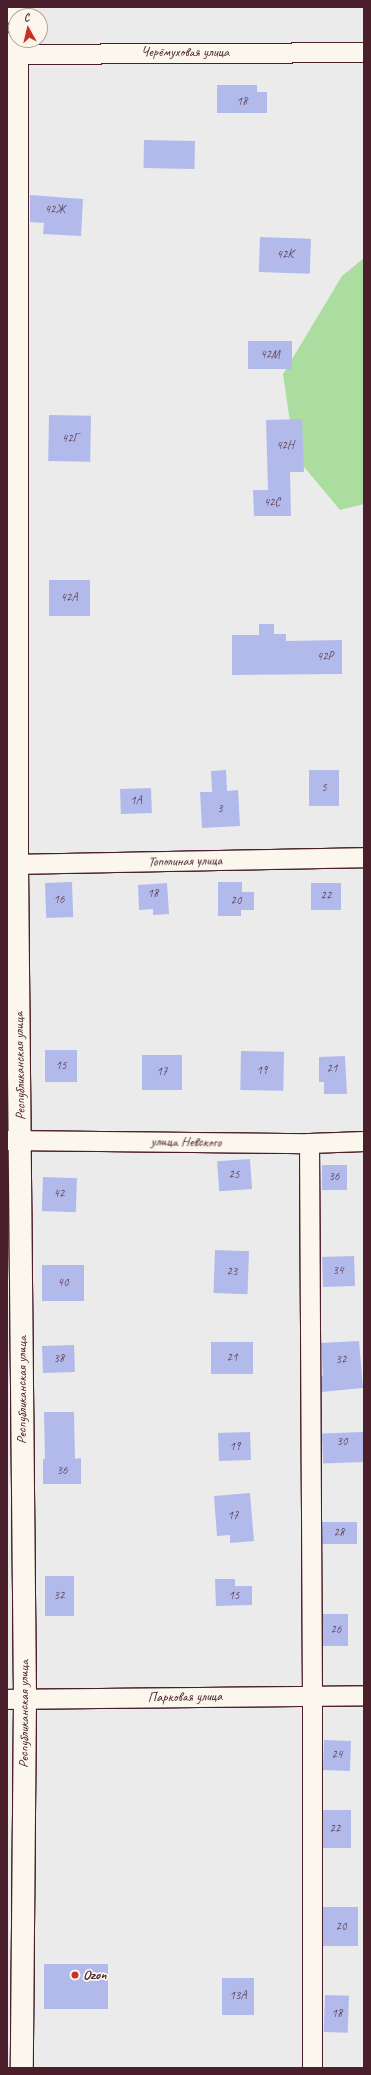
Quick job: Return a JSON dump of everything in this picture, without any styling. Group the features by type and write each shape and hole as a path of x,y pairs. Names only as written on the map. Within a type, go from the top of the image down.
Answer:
{"street":[{"name":"Черёмуховая улица","path":"13,49 364,52"},
{"name":"Республиканская улица","path":"13,49 12,864 16,1699 22,2068"},
{"name":"Тополиная улица","path":"12,864 364,857"},
{"name":"улица Невского","path":"14,1140 309,1143 364,1142"},
{"path":"309,1143 312,1696 312,2068"},
{"name":"Парковая улица","path":"16,1699 364,1695"}],"green space":[{"path":"364,258 364,504 340,510 295,456 283,374 342,276"}],"building":[{"path":"217,85 257,85 257,92 267,92 267,113 217,113"},
{"path":"144,140 195,141 195,169 144,168"},
{"path":"30,195 83,199 81,236 43,234 44,223 30,222"},
{"path":"260,237 311,239 310,274 259,272"},
{"path":"248,341 292,341 292,369 248,369"},
{"path":"49,415 91,416 90,462 48,461"},
{"path":"302,419 304,472 290,472 291,516 254,516 253,490 268,490 266,420"},
{"path":"49,580 90,580 90,616 49,616"},
{"path":"259,624 274,624 274,634 286,634 286,641 342,640 342,674 232,675 232,635 259,635"},
{"path":"226,770 227,791 238,790 240,826 202,828 200,792 212,792 211,771"},
{"path":"309,770 339,770 339,806 309,806"},
{"path":"151,788 152,813 121,814 120,789"},
{"path":"72,882 73,917 46,918 45,883"},
{"path":"218,882 242,882 242,892 254,892 254,910 241,910 241,916 218,916"},
{"path":"167,883 169,914 153,915 153,909 139,910 138,885"},
{"path":"311,883 341,883 341,910 311,910"},
{"path":"45,1050 77,1050 77,1082 45,1082"},
{"path":"241,1051 284,1052 283,1091 240,1090"},
{"path":"142,1055 182,1055 182,1090 142,1090"},
{"path":"345,1056 347,1094 324,1094 324,1082 319,1082 319,1057"},
{"path":"250,1159 252,1189 219,1191 217,1161"},
{"path":"322,1165 347,1165 347,1190 322,1190"},
{"path":"43,1177 77,1178 76,1212 42,1211"},
{"path":"215,1250 249,1251 247,1294 213,1293"},
{"path":"354,1256 355,1286 323,1287 322,1257"},
{"path":"42,1265 84,1265 84,1301 42,1301"},
{"path":"359,1341 363,1388 321,1392 321,1376 323,1376 321,1343"},
{"path":"211,1342 253,1342 253,1374 211,1374"},
{"path":"74,1345 75,1372 43,1373 42,1346"},
{"path":"44,1412 74,1412 75,1459 81,1458 81,1484 43,1484 43,1459 45,1459"},
{"path":"250,1432 251,1460 219,1461 218,1433"},
{"path":"363,1432 364,1462 323,1463 322,1433"},
{"path":"250,1493 254,1541 230,1543 230,1535 217,1536 214,1496"},
{"path":"322,1522 357,1522 357,1544 322,1544"},
{"path":"45,1576 74,1576 74,1616 45,1616"},
{"path":"215,1579 235,1579 235,1586 252,1586 252,1605 216,1606"},
{"path":"323,1614 348,1614 348,1646 323,1646"},
{"path":"324,1740 351,1741 350,1771 323,1770"},
{"path":"323,1810 351,1810 351,1848 323,1848"},
{"path":"323,1907 358,1907 358,1946 323,1946"},
{"path":"44,1964 108,1964 108,2009 44,2009"},
{"path":"222,1978 254,1978 254,2015 222,2015"},
{"path":"325,1995 349,1996 348,2033 324,2032"}],"place":[{"name":"Ozon","path":"75,1975"}]}
